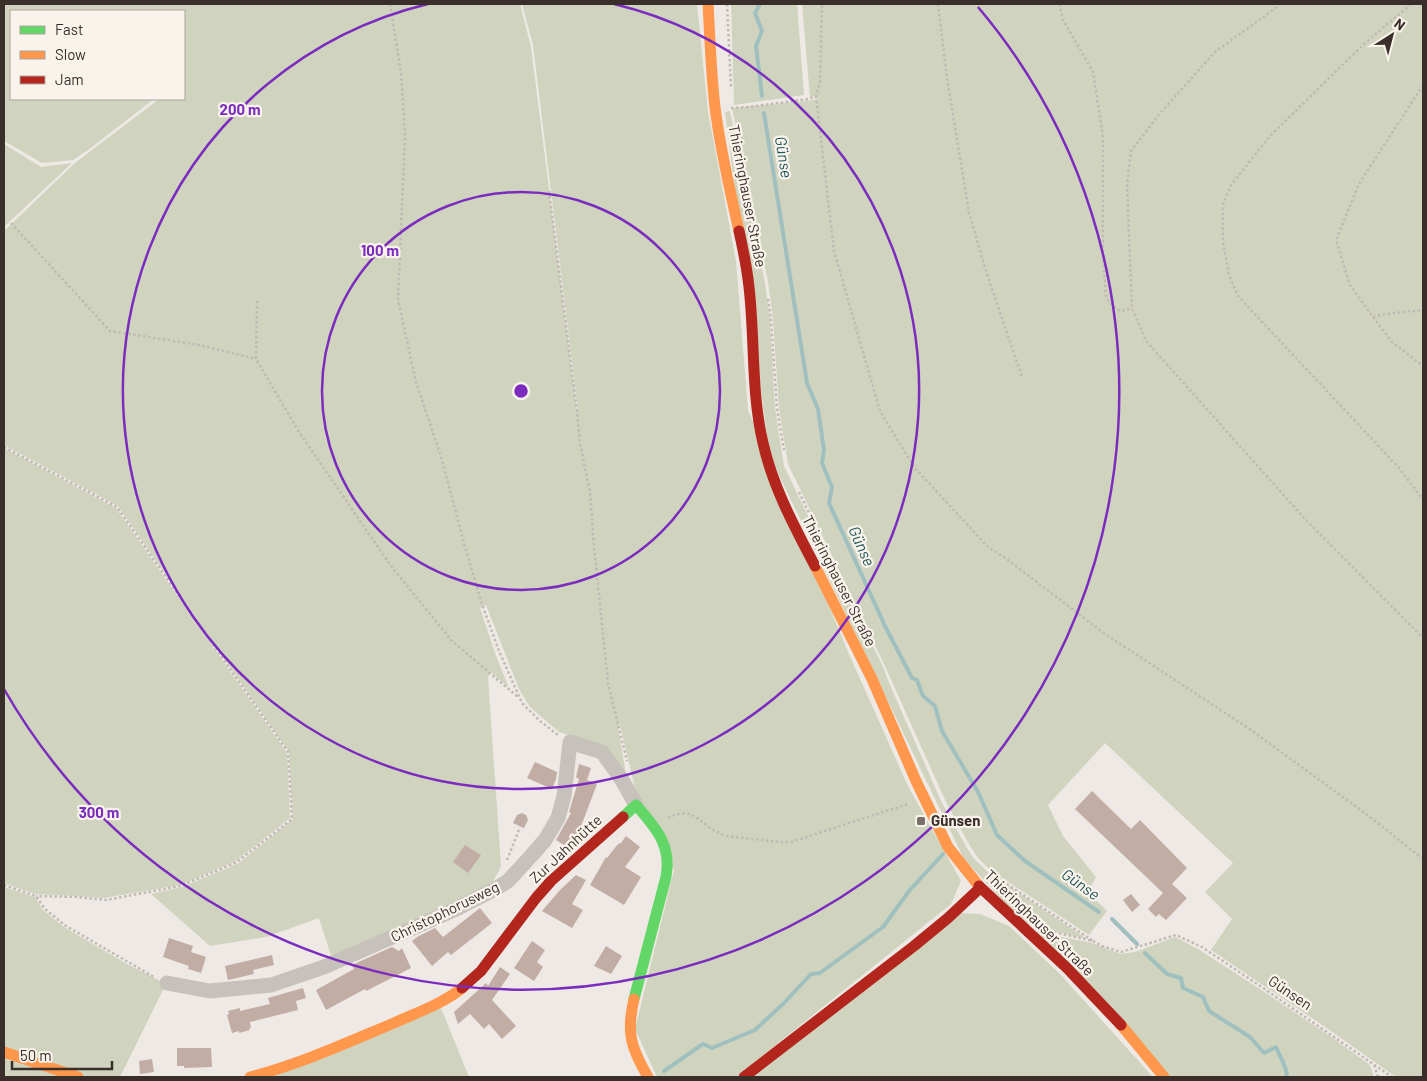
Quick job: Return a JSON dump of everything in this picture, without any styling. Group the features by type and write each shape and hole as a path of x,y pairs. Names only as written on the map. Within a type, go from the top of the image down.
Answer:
{"street":[{"name":"Thieringhauser Straße","path":"708,4 715,108 743,250 748,287 758,418 771,472 785,508 872,679 923,797 948,847 980,888 1066,968 1111,1014 1164,1077"},
{"path":"570,742 602,752 622,780 636,805 654,825 663,841 667,855 668,868 643,961 630,1028 634,1050 648,1077"},
{"name":"Christophorusweg","path":"167,983 210,991 271,985 324,968 454,910 497,888 508,881 532,855 545,840 558,818 564,796 570,742"},
{"name":"Zur Jahnhütte","path":"250,1077 314,1057 455,994 481,971 551,881 636,805"},
{"path":"744,1077 887,967 958,909 980,888"},
{"path":"4,1052 78,1077"}],"path":[{"path":"390,4 401,72 405,135 398,300 416,382 442,460 464,547 482,604 519,698"},
{"path":"727,4 731,90"},
{"path":"822,4 820,83 816,96 834,251 880,411 914,467 988,547 1004,557 1105,634 1251,730 1366,814 1423,859"},
{"path":"938,4 947,78 969,212 987,274 1022,377"},
{"path":"1059,4 1062,20 1093,72 1102,137 1103,256 1106,298 1116,309 1122,311 1132,308"},
{"path":"1281,4 1270,10 1215,52 1161,112 1131,151 1127,185 1132,308 1146,341 1306,519 1423,638"},
{"path":"1411,4 1365,43 1270,136 1231,185 1223,204 1223,242 1229,275 1238,296 1399,468 1423,500"},
{"path":"1423,85 1360,184 1336,240 1350,285 1392,342 1423,366"},
{"path":"748,107 809,99 816,96"},
{"path":"732,108 733,116"},
{"path":"549,191 580,443 590,492 608,684 629,769"},
{"path":"11,223 110,331 199,345 256,359"},
{"path":"767,291 771,320 777,409 785,457"},
{"path":"257,301 256,359 299,432 391,566 452,641 519,698 540,722 570,742"},
{"path":"1373,317 1423,310"},
{"path":"4,447 117,507 288,752 292,819 237,862 180,886 106,900 36,896 4,885"},
{"path":"799,493 820,536"},
{"path":"654,825 680,812 689,813 718,833 727,836 791,842 923,797"},
{"path":"508,881 502,875 520,827"},
{"path":"989,872 1093,942"},
{"path":"36,896 45,910 66,926 128,963 167,983"},
{"name":"Günsen","path":"1047,930 1093,942 1121,952 1176,935 1202,947 1392,1077"},
{"path":"1374,1065 1378,1077"}],"green space":[{"path":"4,4 520,4 531,47 578,411 533,45 522,4 697,4 708,112 736,261 748,410 848,652 908,786 961,881 951,904 736,1077 657,1077 635,1029 674,870 636,792 620,725 618,726 627,782 598,745 559,732 530,707 519,689 486,605 480,608 509,688 491,672 488,677 501,866 488,892 333,962 319,918 266,937 210,946 151,894 182,887 239,863 293,819 289,752 118,506 4,445 4,231 75,163 158,100 185,100 185,10 10,10 10,100 153,100 73,160 42,163 4,141"},
{"path":"731,4 797,4 804,95 734,105"},
{"path":"802,4 1423,4 1423,1077 1396,1077 1211,950 1232,919 1205,892 1233,863 1105,743 1048,805 1063,836 1096,877 1088,892 1107,911 1089,935 990,870 978,858 970,846 946,802 884,664 788,464 779,409 773,320 768,281 732,108 818,99 817,96 810,97"},
{"path":"730,111 765,283 770,320 775,408 784,466 881,662 942,803 967,848 975,860 988,872 1087,939 1025,924 964,859 777,471 768,444 725,112"},
{"path":"4,144 41,167 72,163 4,227"},
{"path":"4,448 116,508 287,753 290,818 236,861 180,885 104,898 35,894 4,883"},
{"path":"4,887 35,897 43,910 64,927 127,964 166,984 120,1077 82,1077 4,1050"},
{"path":"961,913 980,914 1009,926 1060,974 1153,1077 753,1077"},
{"path":"1032,931 1092,943 1121,954 1135,952 1175,937 1198,949 1330,1036 1370,1065 1374,1077 1164,1077"},
{"path":"441,1008 469,1077 260,1077"},
{"path":"4,1054 72,1077 4,1077"}],"building":[{"path":"535,762 557,772 552,789 527,778"},
{"path":"579,764 591,768 587,780 597,784 580,829 567,847 556,840 571,813 569,812 579,779 576,777"},
{"path":"1092,791 1131,829 1140,820 1187,868 1172,884 1187,898 1166,920 1159,914 1156,917 1148,909 1163,893 1075,809"},
{"path":"522,813 526,815 528,820 524,828 513,823 517,815"},
{"path":"626,836 640,847 625,867 641,877 624,905 590,885 606,857"},
{"path":"465,845 481,855 468,873 453,862"},
{"path":"576,875 586,880 572,904 583,910 572,928 542,911"},
{"path":"1131,894 1140,905 1132,912 1123,900"},
{"path":"480,908 492,923 451,955 448,952 432,966 412,941 435,928 443,937"},
{"path":"169,938 193,946 191,952 206,957 201,973 188,969 189,966 163,957"},
{"path":"532,941 545,950 537,962 543,967 534,981 514,968"},
{"path":"606,946 622,956 611,974 594,966"},
{"path":"392,947 399,951 402,948 411,968 366,991 365,989 326,1010 316,990 354,969 352,965"},
{"path":"272,955 274,965 253,970 254,974 228,980 225,966"},
{"path":"500,967 510,974 492,1000 516,1026 502,1039 489,1024 484,1029 470,1014 458,1024 454,1012 486,983 488,986"},
{"path":"303,988 306,998 296,1001 298,1010 250,1022 250,1030 232,1033 227,1015 229,1014 228,1011 240,1008 240,1011 270,1004 268,998"},
{"path":"177,1048 211,1048 212,1067 184,1068 184,1066 177,1066"},
{"path":"152,1059 154,1072 140,1074 139,1061"}],"waterway":[{"name":"Günse","path":"760,4 755,13 762,31 756,46 762,96"},
{"name":"Günse","path":"764,113 807,383 818,409 824,450 822,463 832,487 829,503 885,626 912,678 917,680 923,696 935,706 942,731 978,792 997,835 1025,861 1099,912"},
{"path":"664,1071 703,1044 712,1048 755,1030 811,974 820,973 883,927 909,891 943,854"},
{"name":"Günse","path":"1112,919 1137,944"},
{"name":"Günse","path":"1145,953 1167,974 1181,978 1183,988 1203,997 1209,1011 1250,1037 1264,1053 1276,1047 1285,1066 1287,1077"}],"traffic: fast":[{"path":"623,817 636,805 656,829 667,855 666,877 634,999"}],"traffic: slow":[{"path":"708,4 712,81 717,123 739,231"},
{"path":"815,566 872,679 916,781 948,847 979,886"},
{"path":"250,1077 269,1072 358,1038 429,1007 462,988"},
{"path":"634,999 630,1031 634,1049 648,1077"},
{"path":"1121,1025 1164,1077"},
{"path":"4,1052 78,1077"}],"traffic: jam":[{"path":"739,231 749,287 755,385 763,443 778,491 815,566"},
{"path":"462,988 481,971 551,881 623,817"},
{"path":"979,886 1067,968 1121,1025"},
{"path":"744,1077 914,946 980,888"}],"place":[{"name":"Günsen","path":"921,821"}]}
